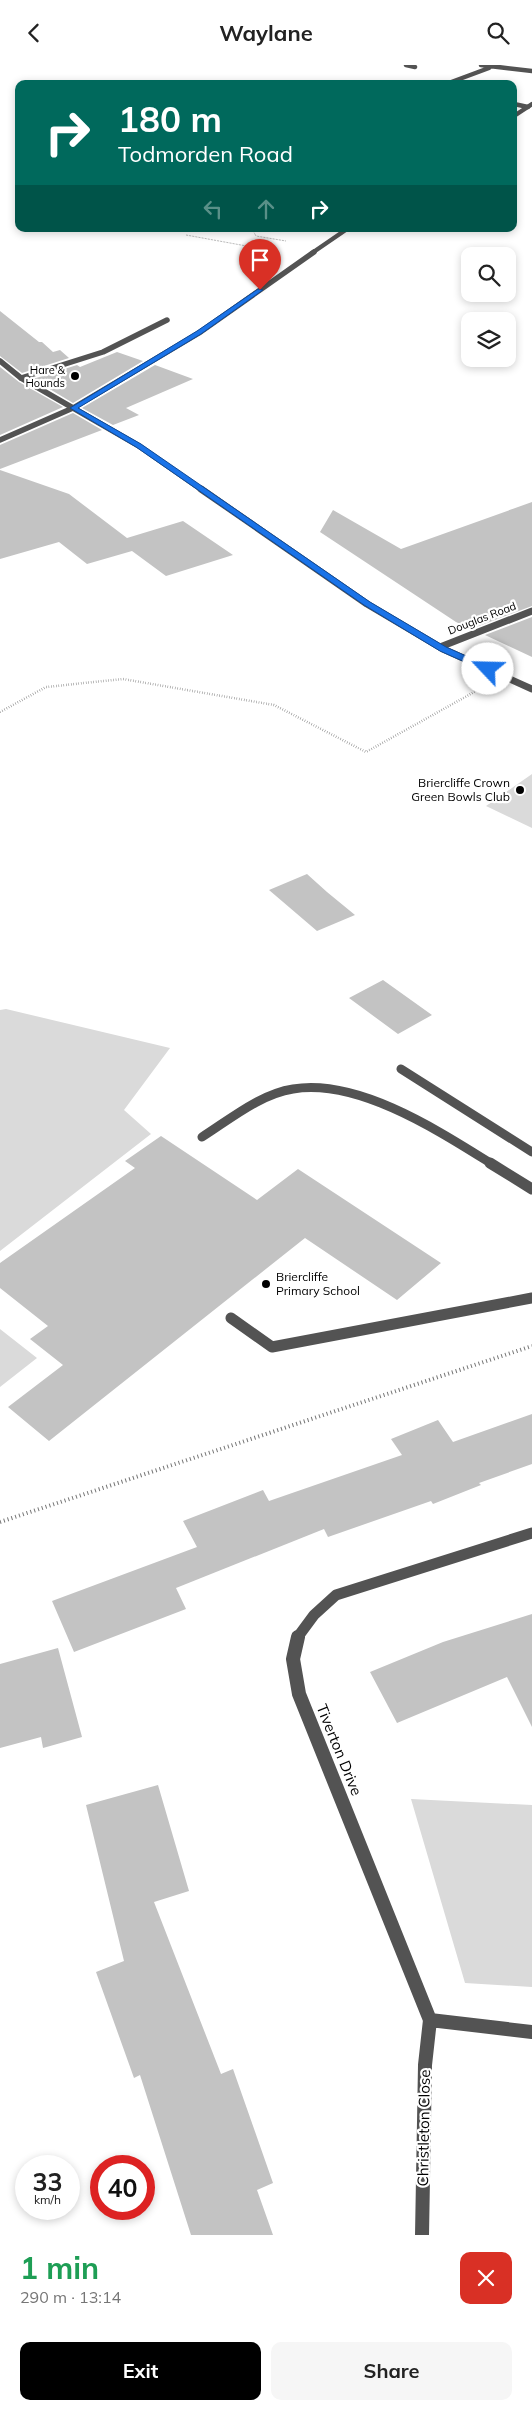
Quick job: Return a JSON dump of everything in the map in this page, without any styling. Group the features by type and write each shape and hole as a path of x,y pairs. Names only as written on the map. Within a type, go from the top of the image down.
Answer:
{"street":[{"path":"406,65 414,67"},
{"path":"480,65 532,71"},
{"path":"457,80 492,67"},
{"path":"517,104 530,105"},
{"path":"517,114 530,105"},
{"path":"0,440 73,408 199,333 344,232"},
{"path":"21,378 103,353 167,320"},
{"path":"0,361 3,367 139,446 367,604 440,647 532,689"},
{"name":"Douglas Road","path":"440,647 532,611"},
{"path":"401,1069 532,1152"},
{"path":"202,1137 265,1099 294,1088 326,1088 360,1096 404,1114 532,1189"},
{"path":"231,1318 272,1347 532,1298"},
{"name":"Tiverton Drive","path":"430,2021 299,1694 292,1658 298,1637 316,1611 336,1595 532,1533"},
{"path":"430,2021 532,2032"},
{"name":"Christleton Close","path":"422,2235 425,2065 430,2021"}],"path":[{"path":"186,235 306,258"},
{"path":"0,712 46,687 123,679 274,705 366,752 503,676"},
{"path":"0,1522 532,1346"}],"shaded area":[{"name":"Briercliffe Crown Green Bowls Club","path":"532,774 532,828 486,806"},
{"path":"6,1009 170,1048 124,1110 151,1134 0,1251 0,1010"},
{"path":"0,1329 37,1358 0,1387"},
{"path":"411,1799 532,1805 532,1987 465,1983"}],"building":[{"path":"0,311 53,352 60,350 69,358 22,373 0,356"},
{"path":"117,352 143,361 73,403 33,379 77,365 80,367"},
{"path":"155,365 193,379 126,408 139,415 113,425 82,408"},
{"path":"0,367 19,382 63,407 0,435"},
{"path":"73,413 102,430 0,469 0,445"},
{"path":"0,470 69,494 127,538 183,521 233,555 166,576 132,551 87,564 59,542 0,559"},
{"path":"532,502 532,606 471,629 456,622 320,532 333,510 401,549"},
{"path":"532,617 532,657 485,635"},
{"path":"307,874 355,915 317,931 269,890"},
{"path":"383,980 432,1015 398,1034 349,998"},
{"path":"161,1136 257,1200 298,1169 441,1263 397,1300 305,1238 49,1441 8,1407 63,1365 30,1339 48,1326 0,1288 0,1263 135,1168 125,1161"},
{"path":"532,1414 532,1464 479,1483 481,1485 433,1504 431,1501 328,1537 324,1529 176,1588 186,1609 74,1652 52,1601 197,1547 183,1521 263,1490 269,1501 402,1455 391,1439 438,1420 453,1442"},
{"path":"532,1614 532,1727 507,1677 397,1723 370,1672 443,1642"},
{"path":"58,1648 82,1737 43,1748 41,1737 0,1748 0,1664"},
{"path":"158,1785 189,1891 154,1902 221,2074 233,2069 273,2183 257,2190 273,2235 191,2235 140,2075 134,2078 96,1972 124,1961 86,1805"}],"place":[{"name":"Hare & Hounds","path":"75,376"},
{"name":"Briercliffe Crown Green Bowls Club","path":"520,790"},
{"name":"Briercliffe Primary School","path":"266,1284"}],"route":[{"path":"260,290 199,333 73,408 139,446 367,604 443,649 488,669"}]}
